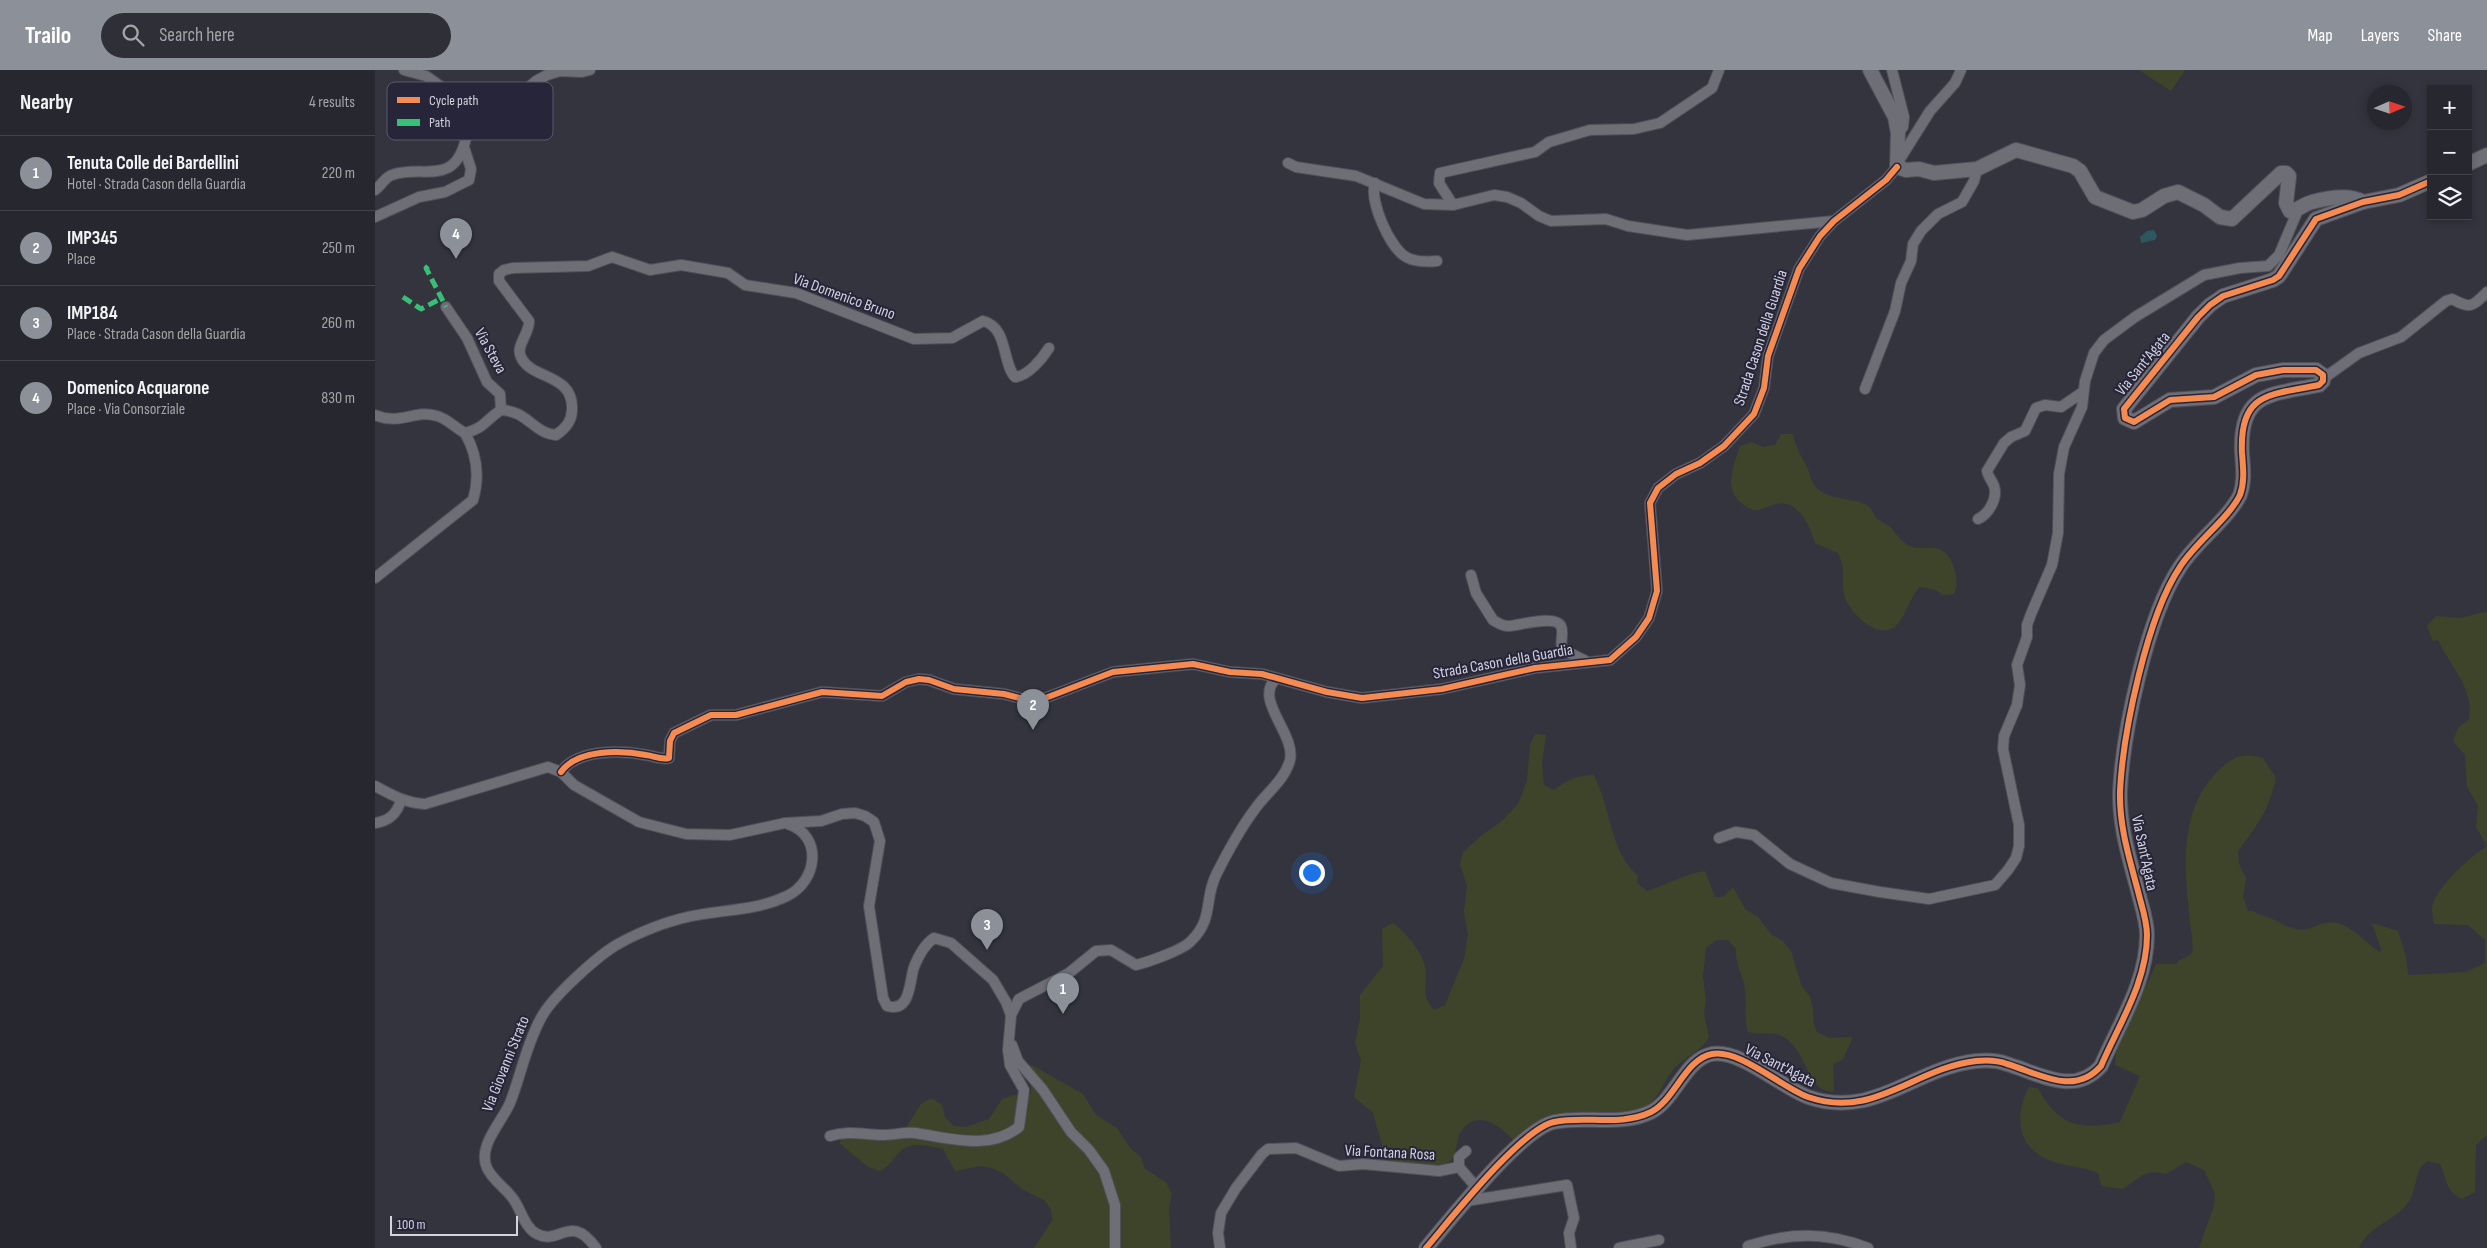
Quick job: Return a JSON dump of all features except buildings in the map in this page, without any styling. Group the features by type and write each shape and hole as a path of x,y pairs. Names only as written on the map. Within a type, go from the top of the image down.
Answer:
{"street":[{"path":"404,70 426,76"},
{"path":"415,70 434,82"},
{"path":"535,82 560,71 582,72 590,70"},
{"path":"1453,205 1439,183 1439,173 1535,152 1549,142 1590,130 1634,130 1660,123 1712,88 1719,70"},
{"path":"1870,70 1895,118 1898,132 1897,165 1906,170 1919,169 1935,173 1977,169 1993,163 2009,152 2022,150 2073,166 2080,171 2095,197 2133,212 2142,210 2164,196 2178,192 2204,205 2226,220 2237,216 2278,175 2286,173 2290,182 2286,203 2290,210 2298,210 2310,202 2347,197 2363,202 2399,195 2427,182"},
{"path":"1892,70 1903,116 1903,127 1898,132"},
{"name":"Strada Cason della Guardia","path":"561,772 568,763 581,757 605,753 640,754 659,759 669,758 671,741 675,733 711,715 736,715 752,712 822,692 875,697 888,693 906,682 919,679 929,680 954,689 1004,694 1035,702 1113,672 1193,664 1230,672 1262,674 1327,692 1362,698 1453,688 1535,668 1586,661 1610,660 1636,637 1649,618 1657,592 1650,503 1658,488 1676,474 1700,463 1724,446 1754,414 1764,388 1768,356 1799,269 1821,236 1834,221 1886,180 1930,111 1955,83 1961,70"},
{"path":"375,217 419,197 445,192 469,180 471,168 464,148 465,140"},
{"path":"375,190 389,176 395,174 429,173 449,166 464,148"},
{"path":"2472,162 2487,155"},
{"path":"1288,164 1296,168 1356,176 1424,204 1453,205 1494,195 1507,197 1551,221 1606,220 1628,226 1687,234 1834,221"},
{"path":"1865,389 1895,311 1901,283 1911,261 1913,244 1921,231 1938,214 1962,202 1974,181 1977,169"},
{"path":"1375,183 1373,198 1397,250 1406,257 1416,261 1437,261"},
{"name":"Via Sant'Agata","path":"2324,378 2322,373 2317,370 2268,372 2245,380 2214,397 2170,400 2136,421 2129,421 2123,415 2125,407 2198,317 2211,305 2223,296 2273,280 2279,276 2316,220 2363,202"},
{"name":"Via Sant'Agata","path":"1719,838 1736,832 1754,835 1790,864 1831,883 1913,897 1929,898 1995,885 2016,858 2019,846 2019,825 2003,743 2017,705 2020,685 2017,665 2027,637 2027,625 2051,565 2058,533 2059,474 2064,447 2082,406 2083,392 2094,353 2105,340 2149,308 2204,275 2240,268 2268,266 2279,255 2298,210"},
{"name":"Via Domenico Bruno","path":"501,410 512,410 522,414 546,433 556,435 568,424 572,409 568,393 558,382 528,366 522,359 520,347 529,327 529,321 499,281 499,274 507,269 588,266 612,257 650,270 681,265 728,272 745,285 797,293 914,339 952,338 961,335 983,321 988,322 1003,342 1008,363 1015,377 1025,373 1049,348"},
{"name":"Via Sant'Agata","path":"1426,1248 1477,1188 1543,1126 1557,1121 1632,1118 1651,1112 1667,1100 1684,1075 1700,1060 1714,1053 1723,1054 1742,1061 1796,1093 1830,1102 1854,1102 1881,1097 1939,1069 1991,1060 2006,1063 2050,1080 2073,1082 2084,1080 2095,1073 2101,1066 2141,978 2147,948 2145,917 2122,830 2120,791 2128,734 2147,646 2162,603 2181,566 2237,501 2240,495 2244,482 2242,430 2246,416 2269,394 2319,385 2324,378 2359,353 2401,337 2446,301 2452,299 2465,306 2474,305 2487,292"},
{"name":"Via Steva","path":"446,306 467,338 487,382 500,394 501,410"},
{"path":"1978,519 1983,517 1993,504 1994,486 1987,471 2004,443 2011,437 2025,431 2036,408 2045,404 2061,407 2083,392"},
{"path":"465,432 487,424 492,415 501,410"},
{"path":"375,415 387,420 403,419 420,414 437,416 465,432 471,444 478,473 473,500 375,578"},
{"path":"1471,576 1476,593 1493,620 1510,626 1552,620 1559,623 1561,626 1562,649 1586,661"},
{"path":"830,1136 844,1132 883,1135 913,1133 948,1139 986,1142 1009,1135 1019,1127 1024,1090 1010,1066 1009,1036 1011,1015 1019,999 1069,973 1096,951 1111,950 1136,965 1183,948 1192,941 1207,919 1210,891 1216,875 1240,831 1282,777 1290,759 1286,734 1271,707 1270,688 1271,683 1276,679"},
{"path":"375,786 411,804 425,804 549,767 561,772 574,785 639,822 686,834 730,835 755,832 785,823 813,822 842,814 855,813 865,816 874,822 879,831 880,848 869,906 880,988 887,1006 898,1006 903,1003 908,995 914,967 926,946 935,938 951,943 993,980 1011,1015"},
{"path":"375,823 384,821 394,815 401,800"},
{"name":"Via Giovanni Strato","path":"597,1248 583,1233 573,1230 546,1236 532,1230 509,1192 491,1175 486,1167 485,1155 489,1141 509,1106 518,1083 521,1064 541,1017 568,986 620,943 676,920 763,904 797,891 809,874 812,862 811,843 798,828 785,823"},
{"path":"1009,1036 1017,1062 1043,1090 1071,1132 1089,1150 1104,1171 1115,1206 1115,1248"},
{"name":"Via Fontana Rosa","path":"1220,1248 1218,1233 1221,1213 1261,1154 1268,1149 1297,1148 1339,1166 1363,1164 1439,1172 1459,1167 1459,1157 1466,1151"},
{"path":"1459,1167 1477,1188"},
{"path":"1466,1201 1567,1185 1574,1218 1569,1233 1571,1248"},
{"path":"1749,1248 1748,1246 1772,1238 1815,1236 1838,1237 1868,1248"},
{"path":"1619,1248 1659,1240"}],"green space":[{"path":"2139,70 2185,70 2171,91"},
{"path":"1781,434 1793,434 1797,448 1813,482 1821,491 1834,497 1855,501 1868,506 1876,518 1889,526 1903,541 1912,547 1932,548 1944,552 1949,558 1956,575 1957,584 1954,594 1942,595 1936,590 1920,587 1897,625 1886,630 1871,627 1858,617 1845,598 1843,570 1838,553 1815,543 1810,529 1797,509 1784,503 1760,510 1752,509 1741,503 1734,494 1731,480 1733,466 1740,446 1752,442 1763,447 1775,445"},
{"path":"2487,612 2487,846 2476,827 2478,806 2467,787 2465,755 2453,741 2458,728 2469,719 2468,697 2460,678 2438,640 2433,641 2427,626 2436,616 2460,618"},
{"path":"1535,734 1546,735 1542,763 1544,785 1554,790 1563,783 1573,779 1594,775 1621,854 1628,866 1638,876 1637,883 1647,891 1705,871 1715,897 1723,897 1733,887 1746,910 1757,916 1772,935 1783,941 1791,951 1802,987 1810,996 1813,1021 1817,1032 1829,1038 1853,1037 1843,1059 1833,1065 1834,1090 1832,1092 1818,1086 1796,1049 1785,1038 1777,1034 1748,1032 1745,990 1737,963 1736,949 1728,940 1716,940 1706,948 1703,977 1706,1001 1704,1013 1709,1037 1701,1047 1676,1066 1656,1097 1641,1110 1544,1117 1514,1141 1502,1129 1488,1121 1473,1121 1466,1125 1460,1133 1454,1156 1446,1164 1429,1169 1420,1169 1401,1166 1386,1159 1373,1113 1354,1097 1361,1060 1355,1043 1360,1019 1360,995 1383,966 1382,929 1393,923 1411,941 1424,963 1426,976 1425,992 1429,1004 1434,1010 1445,1005 1464,959 1468,935 1464,912 1467,886 1460,864 1463,852 1502,821 1519,803 1527,780 1530,745"},
{"path":"2242,756 2263,758 2276,778 2266,809 2238,851 2239,864 2246,878 2243,896 2248,911 2253,911 2259,915 2302,930 2326,923 2338,923 2355,932 2380,952 2381,949 2372,923 2398,931 2406,957 2408,975 2466,972 2485,963 2485,940 2468,925 2434,924 2432,909 2436,897 2448,880 2472,857 2487,846 2487,1135 2476,1145 2475,1192 2462,1199 2456,1196 2447,1184 2440,1164 2428,1161 2420,1169 2408,1203 2396,1215 2369,1234 2359,1248 2199,1248 2214,1206 2215,1193 2204,1170 2186,1162 2166,1174 2153,1172 2143,1175 2123,1189 2101,1186 2098,1173 2047,1159 2036,1153 2028,1144 2020,1124 2021,1112 2029,1087 2038,1088 2053,1110 2071,1122 2093,1126 2120,1122 2140,1076 2115,1065 2116,1053 2156,964 2177,964 2178,961 2192,954 2186,876 2187,839 2190,821 2204,788 2227,763"},
{"path":"1030,1064 1083,1094 1096,1115 1117,1128 1131,1149 1141,1157 1145,1169 1166,1182 1172,1194 1169,1207 1171,1248 1034,1248 1052,1221 1051,1209 1044,1200 1022,1189 1003,1173 992,1168 980,1166 955,1171 943,1149 924,1145 907,1147 888,1166 880,1171 868,1167 840,1144 841,1133 900,1137 921,1104 931,1098 942,1105 945,1117 954,1126 966,1127 989,1119 1002,1099 1014,1095 1031,1094"}],"water":[{"path":"2154,230 2157,236 2155,240 2141,243 2140,237 2147,231"}],"marked path":[{"path":"428,266 426,268 446,307"},
{"path":"403,297 421,309 442,298"}],"cycle path":[{"path":"561,772 568,764 578,759 600,753 624,752 669,758 670,741 674,733 711,715 736,715 822,692 882,696 906,682 919,679 929,680 954,689 1004,694 1035,702 1113,672 1193,664 1230,672 1262,674 1327,692 1362,698 1442,689 1535,668 1610,660 1636,637 1649,618 1657,591 1650,503 1658,488 1676,474 1700,463 1724,446 1754,414 1764,388 1768,356 1799,269 1820,236 1834,221 1886,180 1897,167"},
{"path":"1426,1248 1505,1158 1540,1128 1554,1122 1566,1120 1627,1119 1651,1112 1667,1099 1694,1063 1712,1054 1735,1057 1797,1092 1808,1097 1832,1102 1853,1102 1874,1098 1954,1065 1976,1061 1988,1060 1999,1062 2043,1077 2068,1081 2079,1080 2090,1075 2101,1066 2131,1002 2146,952 2147,935 2144,912 2129,859 2121,819 2120,791 2126,738 2147,644 2168,588 2180,567 2228,513 2240,495 2243,479 2242,433 2246,418 2252,407 2261,400 2273,395 2319,385 2323,381 2323,375 2316,370 2283,370 2256,375 2214,397 2170,400 2134,422 2125,418 2124,409 2198,317 2210,305 2223,296 2273,280 2279,276 2316,219 2363,202 2399,195 2427,183"}],"place":[{"name":"Domenico Acquarone","path":"456,259"},
{"name":"IMP345","path":"1033,730"},
{"name":"IMP184","path":"987,950"},
{"name":"Tenuta Colle dei Bardellini","path":"1063,1014"}]}
